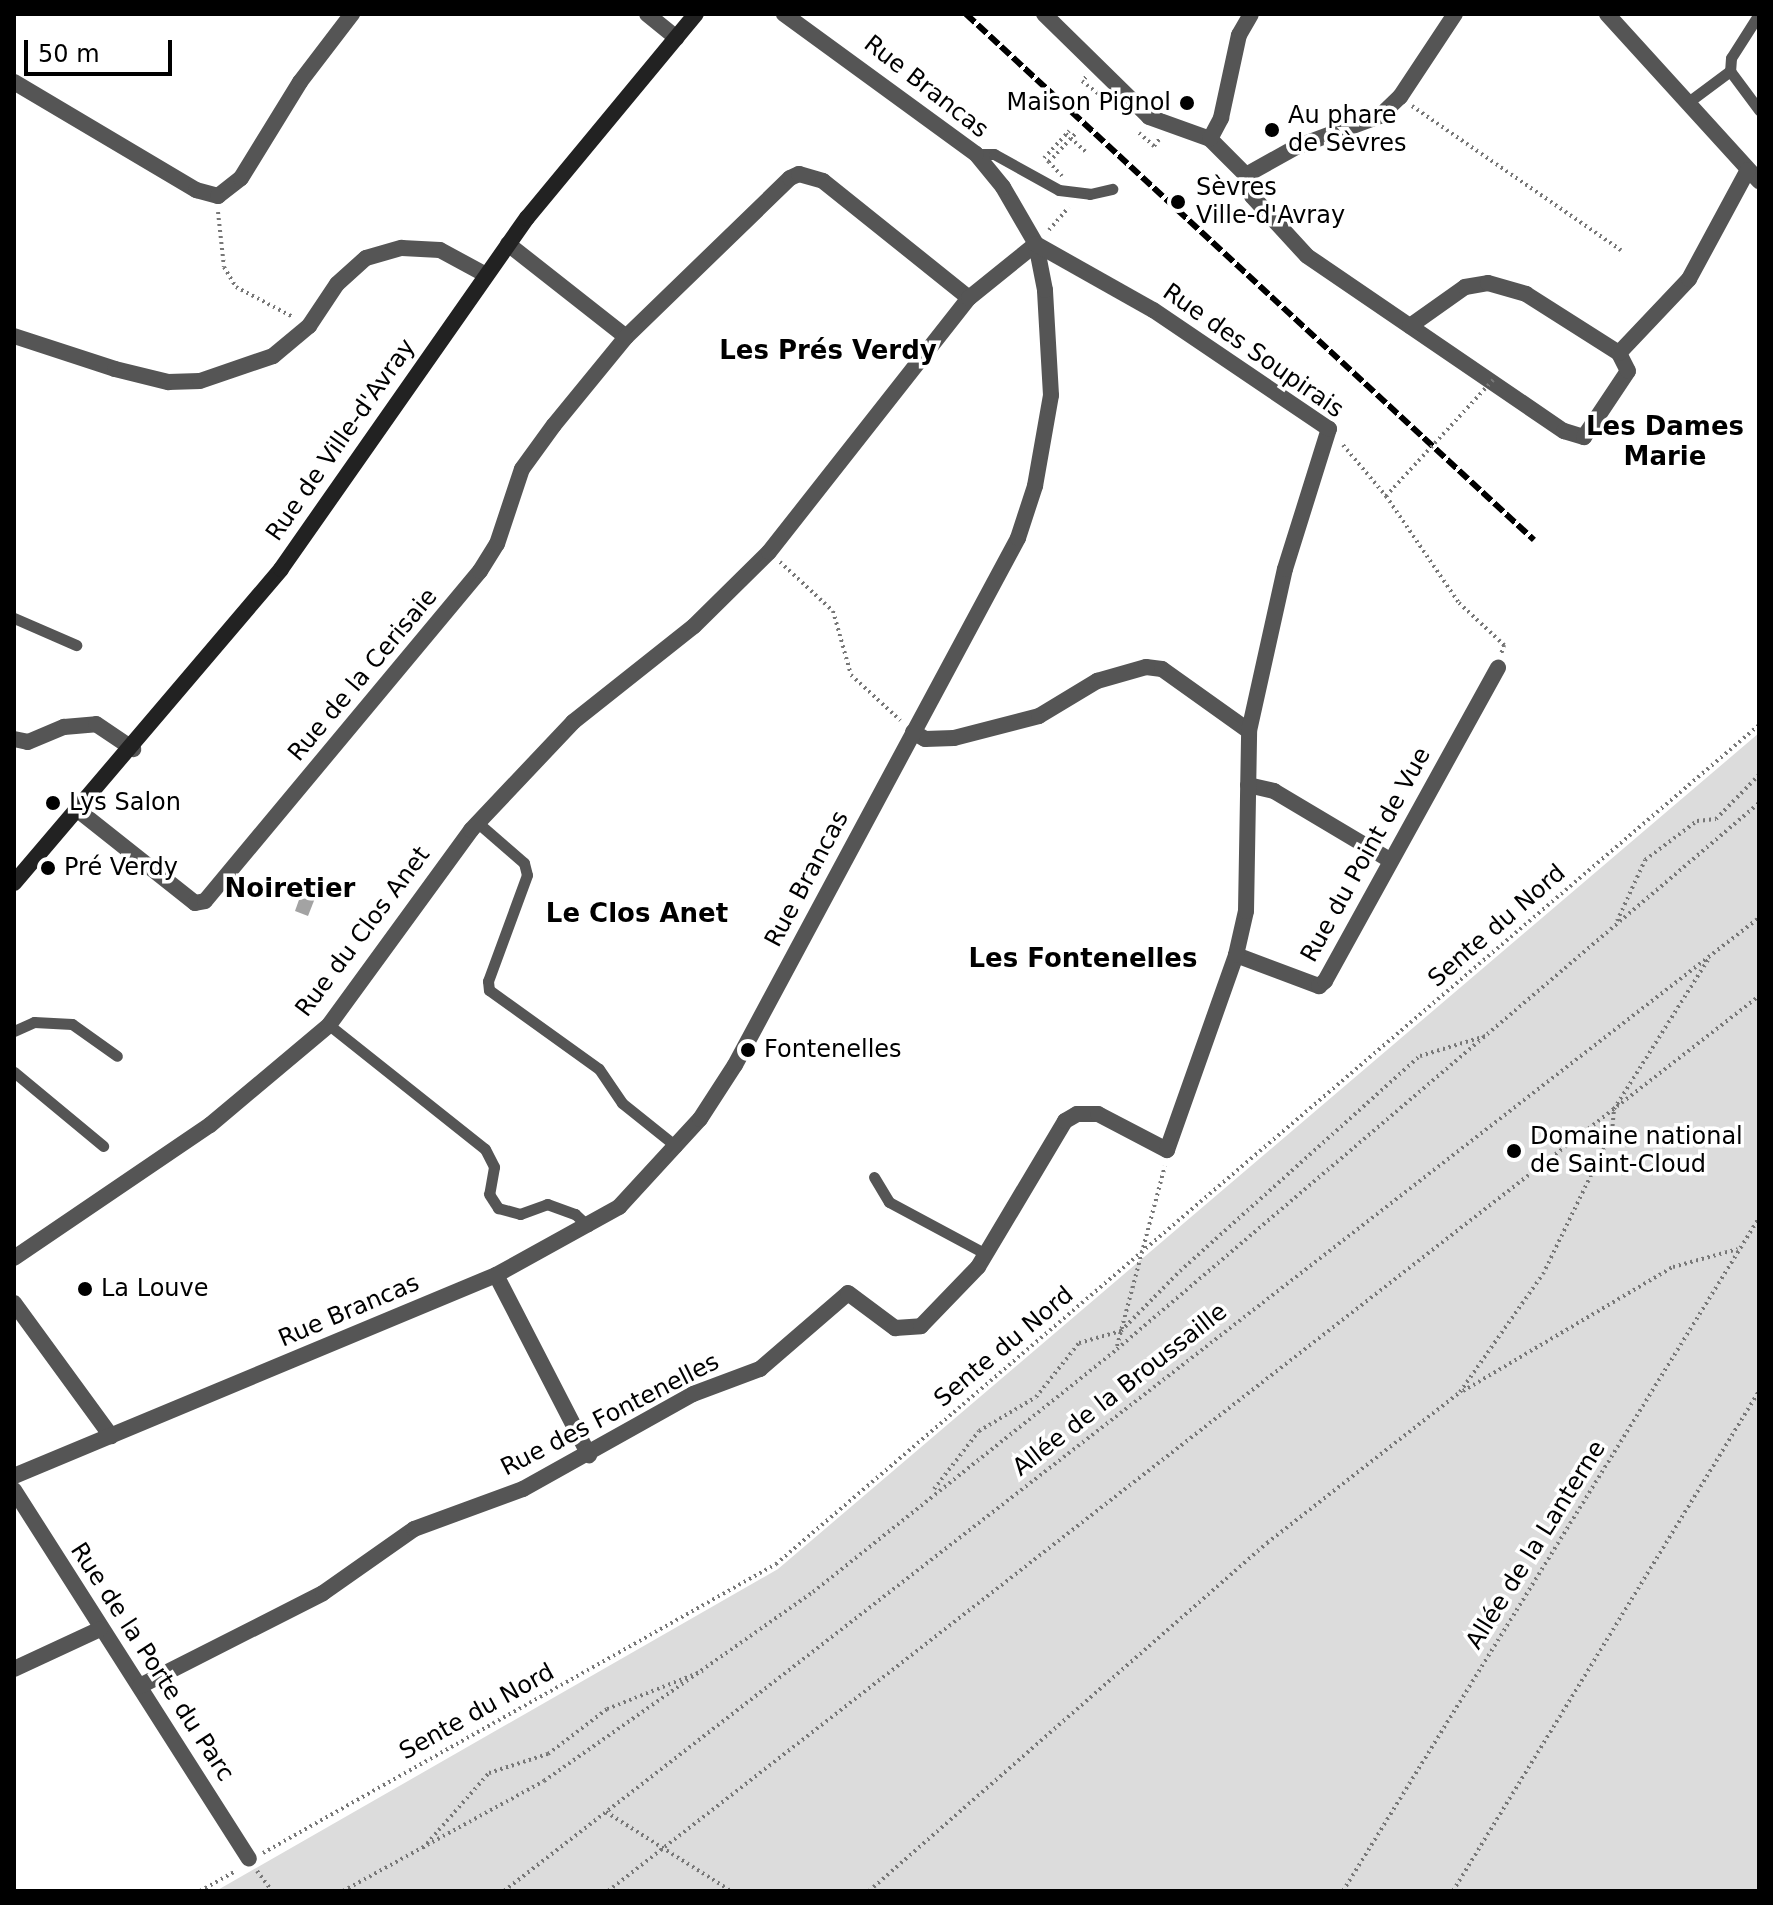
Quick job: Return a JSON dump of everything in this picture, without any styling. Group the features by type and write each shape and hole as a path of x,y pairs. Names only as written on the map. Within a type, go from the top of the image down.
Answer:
{"main road":[{"name":"Rue de Ville-d'Avray","path":"14,883 133,749 281,569 508,244 696,14"}],"street":[{"path":"14,82 196,190 218,196 241,178 300,82 352,14"},
{"path":"647,14 677,38"},
{"name":"Rue Brancas","path":"14,1476 496,1275 619,1207 677,1147 735,1065 1018,538 1035,486 1051,395 1040,239 976,154 784,14"},
{"path":"1044,14 1149,117 1168,128 1210,139 1246,175 1246,187 1307,256 1564,431 1584,437 1628,371 1619,353 1526,294 1488,283 1465,287 1410,326"},
{"path":"1210,139 1221,118 1234,49 1251,14"},
{"path":"1246,175 1296,147 1380,116 1400,97 1455,14"},
{"path":"1607,14 1687,103 1755,172 1689,279 1619,353"},
{"name":"Rue de la Cerisaie","path":"79,811 195,903 205,901 480,571 497,544 522,469 626,337 799,174 823,181 969,298"},
{"name":"Rue du Clos Anet","path":"14,1258 210,1125 329,1025 478,823 573,722 694,626 769,552 969,298 1040,239"},
{"name":"Rue des Soupirais","path":"1040,239 1153,310 1329,429"},
{"path":"508,244 626,337"},
{"path":"14,336 168,382 200,381 273,356 309,326 337,284 366,258 402,248 440,250 486,275"},
{"path":"1167,1150 1236,955 1246,911 1249,731 1285,569 1329,429"},
{"path":"913,732 925,739 954,738 1039,716 1097,681 1146,667 1162,669 1249,731"},
{"name":"Rue du Point de Vue","path":"1236,955 1319,986 1498,668"},
{"path":"14,739 28,742 64,727 96,724 133,749"},
{"path":"1248,785 1274,791 1388,859"},
{"name":"Rue des Fontenelles","path":"140,1686 323,1593 414,1529 523,1489 589,1455 693,1394 760,1369 848,1293 895,1328 921,1326 986,1254 1065,1121 1098,1114 1167,1150"},
{"path":"496,1275 589,1455"},
{"path":"14,1303 111,1436"},
{"name":"Rue de la Porte du Parc","path":"14,1490 249,1859"},
{"path":"14,1669 100,1629"}],"lane":[{"path":"1756,108 1730,71 1731,58 1759,14"},
{"path":"1687,103 1730,71"},
{"path":"976,154 994,154 1059,190 1090,194 1112,189"},
{"path":"14,618 76,645"},
{"path":"478,823 524,863 527,875 488,981 489,990 599,1069 622,1103 677,1147"},
{"path":"14,1031 34,1022 72,1024 117,1056"},
{"path":"329,1025 485,1149 494,1167 489,1194 498,1208 520,1214 547,1204 575,1214 588,1226"},
{"path":"14,1072 103,1146"},
{"path":"874,1177 889,1202 986,1254"}],"path":[{"path":"1082,81 1101,96"},
{"path":"1400,97 1621,250"},
{"path":"1075,134 1051,163 1044,158 1068,132 1087,153"},
{"path":"1142,136 1154,146 1158,142"},
{"path":"218,196 224,267 236,287 309,326"},
{"path":"1040,239 1068,211"},
{"path":"1386,496 1493,380"},
{"name":"Rue des Soupirais","path":"1329,429 1386,496 1459,603 1504,645"},
{"path":"769,552 833,611 851,675 913,732"},
{"name":"Sente du Nord","path":"200,1891 249,1859 776,1564 1759,725"},
{"path":"1616,923 1645,860 1697,821 1716,819 1759,775"},
{"path":"343,1891 544,1781 713,1667 1117,1349 1759,803"},
{"name":"Allée de la Broussaille","path":"504,1891 1759,918"},
{"path":"1460,1392 1543,1274 1612,1132 1614,1109 1712,954"},
{"path":"608,1891 1759,996"},
{"path":"930,1495 979,1431 1036,1397 1079,1343 1121,1331 1180,1271 1420,1056 1488,1035"},
{"path":"1117,1349 1167,1150"},
{"name":"Allée de la Lanterne","path":"1343,1891 1759,1218"},
{"path":"869,1891 1267,1543 1460,1392 1673,1267 1740,1249"},
{"path":"1453,1891 1759,1391"},
{"path":"421,1851 489,1773 548,1754 607,1709 713,1667"},
{"path":"606,1812 731,1891"},
{"path":"249,1859 272,1891"}],"shaded area":[{"name":"Domaine national de Saint-Cloud","path":"1759,733 1759,1891 216,1891 778,1569"},
{"path":"315,881 319,888 308,916 295,911 305,883"}],"railway":[{"path":"966,14 1534,540"}],"place":[{"name":"Maison Pignol","path":"1187,103"},
{"name":"Au phare de Sèvres","path":"1272,130"},
{"name":"Sèvres Ville-d'Avray","path":"1178,202"},
{"name":"Lys Salon","path":"53,803"},
{"name":"Pré Verdy","path":"48,868"},
{"name":"Fontenelles","path":"748,1050"},
{"name":"Domaine national de Saint-Cloud","path":"1514,1151"},
{"name":"La Louve","path":"85,1289"}],"district":[{"name":"Les Prés Verdy","path":"828,351"},
{"name":"Les Dames Marie","path":"1665,442"},
{"name":"Noiretier","path":"290,889"},
{"name":"Le Clos Anet","path":"637,914"},
{"name":"Les Fontenelles","path":"1083,959"}]}
